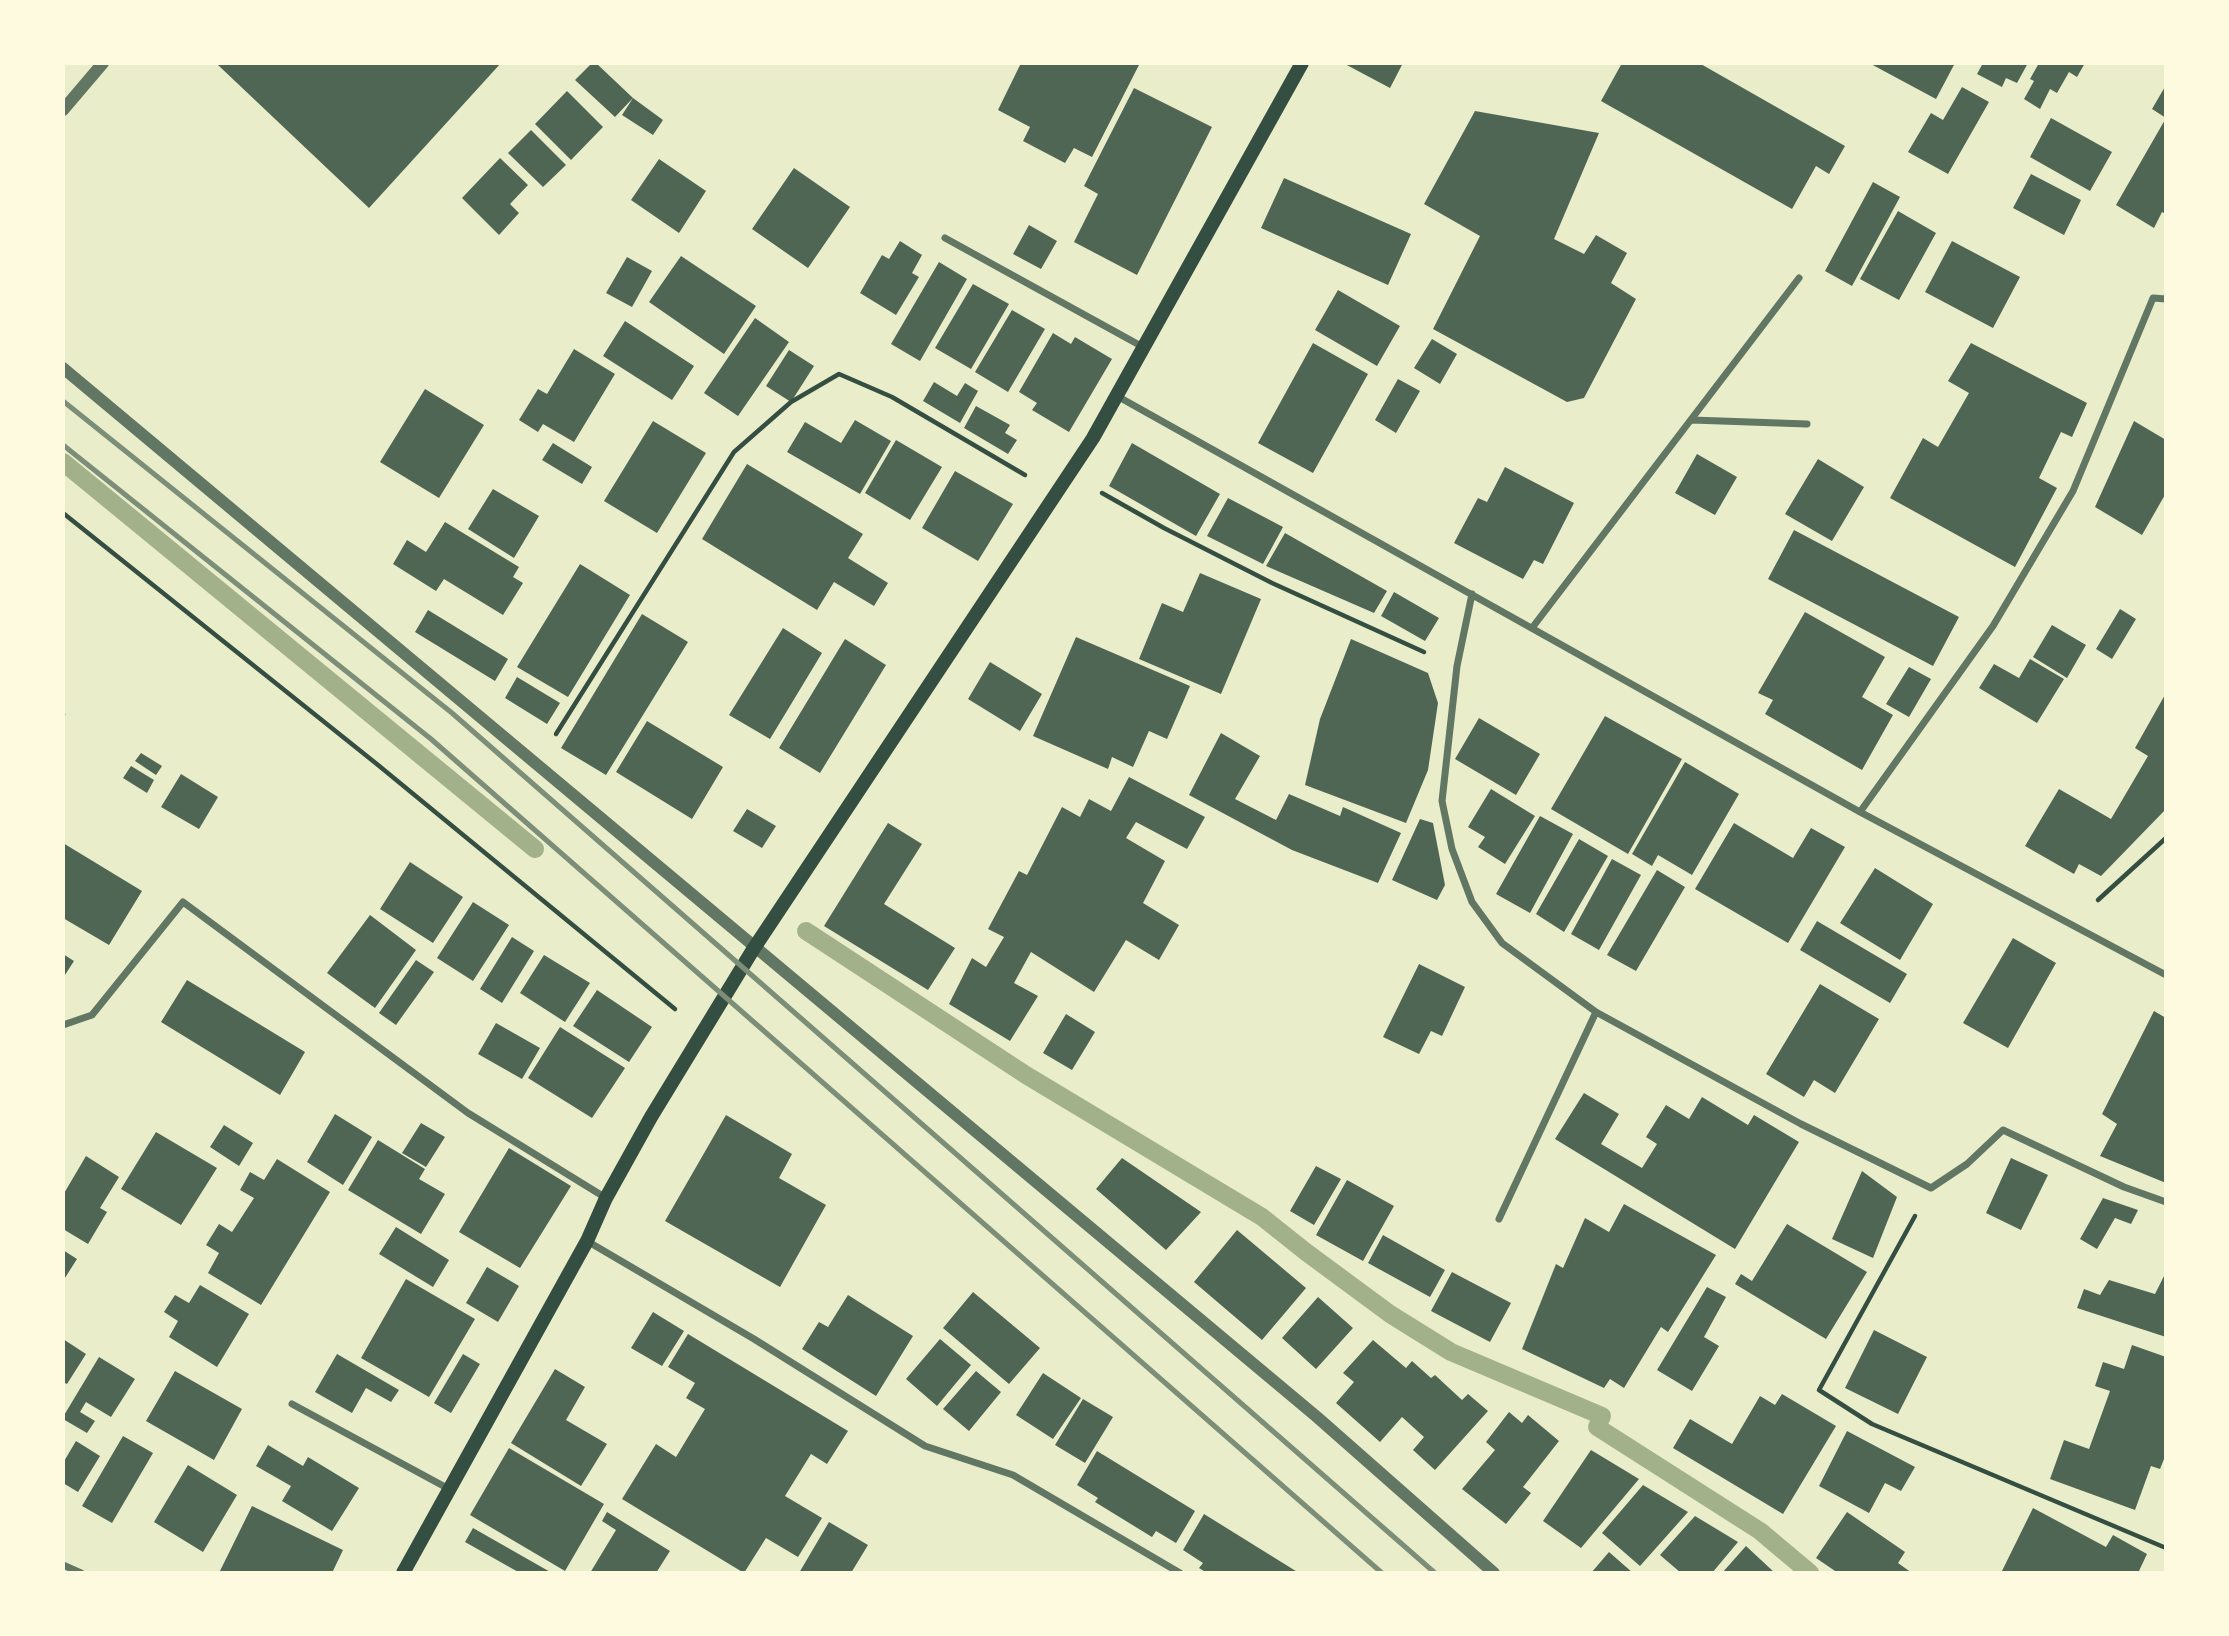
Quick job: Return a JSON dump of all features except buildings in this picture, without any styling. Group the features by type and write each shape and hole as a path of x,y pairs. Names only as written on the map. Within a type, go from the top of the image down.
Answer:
{"main road":[{"path":"404,1573 587,1241 606,1198 702,1031 754,948 1093,438 1302,63"}],"street":[{"path":"63,110 103,63"},
{"path":"945,238 1143,347"},
{"path":"1532,628 1799,278"},
{"path":"1860,812 1993,626 2073,491 2153,298 2166,299"},
{"path":"63,368 1317,1417 1493,1573"},
{"path":"1116,395 1860,812 2166,975"},
{"path":"1692,420 1807,424"},
{"path":"1472,594 1457,666 1443,801 1452,849 1472,902 1502,943 1596,1013 1801,1124 1931,1188 1967,1164 2003,1130 2124,1187 2166,1202"},
{"path":"63,1025 92,1015 183,902 468,1112 606,1198"},
{"path":"1499,1219 1596,1013"},
{"path":"587,1241 754,1339 925,1446 1013,1475 1180,1573"},
{"path":"292,1404 449,1489"},
{"path":"63,1566 81,1573"}],"path":[{"path":"536,766 734,452 791,402 839,374 892,397 1056,493"},
{"path":"1069,474 1164,528 1272,583 1457,666"},
{"path":"63,513 379,765 702,1031"},
{"path":"2077,929 2103,893 2166,838"},
{"path":"1931,1188 1819,1390 1872,1424 2166,1548"}],"waterway":[{"path":"63,462 535,849"},
{"path":"806,931 1026,1075 1262,1217 1390,1314 1451,1352 1602,1416 1597,1427 1760,1531 1810,1573"}],"railway":[{"path":"63,401 452,713 1435,1573"},
{"path":"63,445 431,739 1382,1573"}]}
